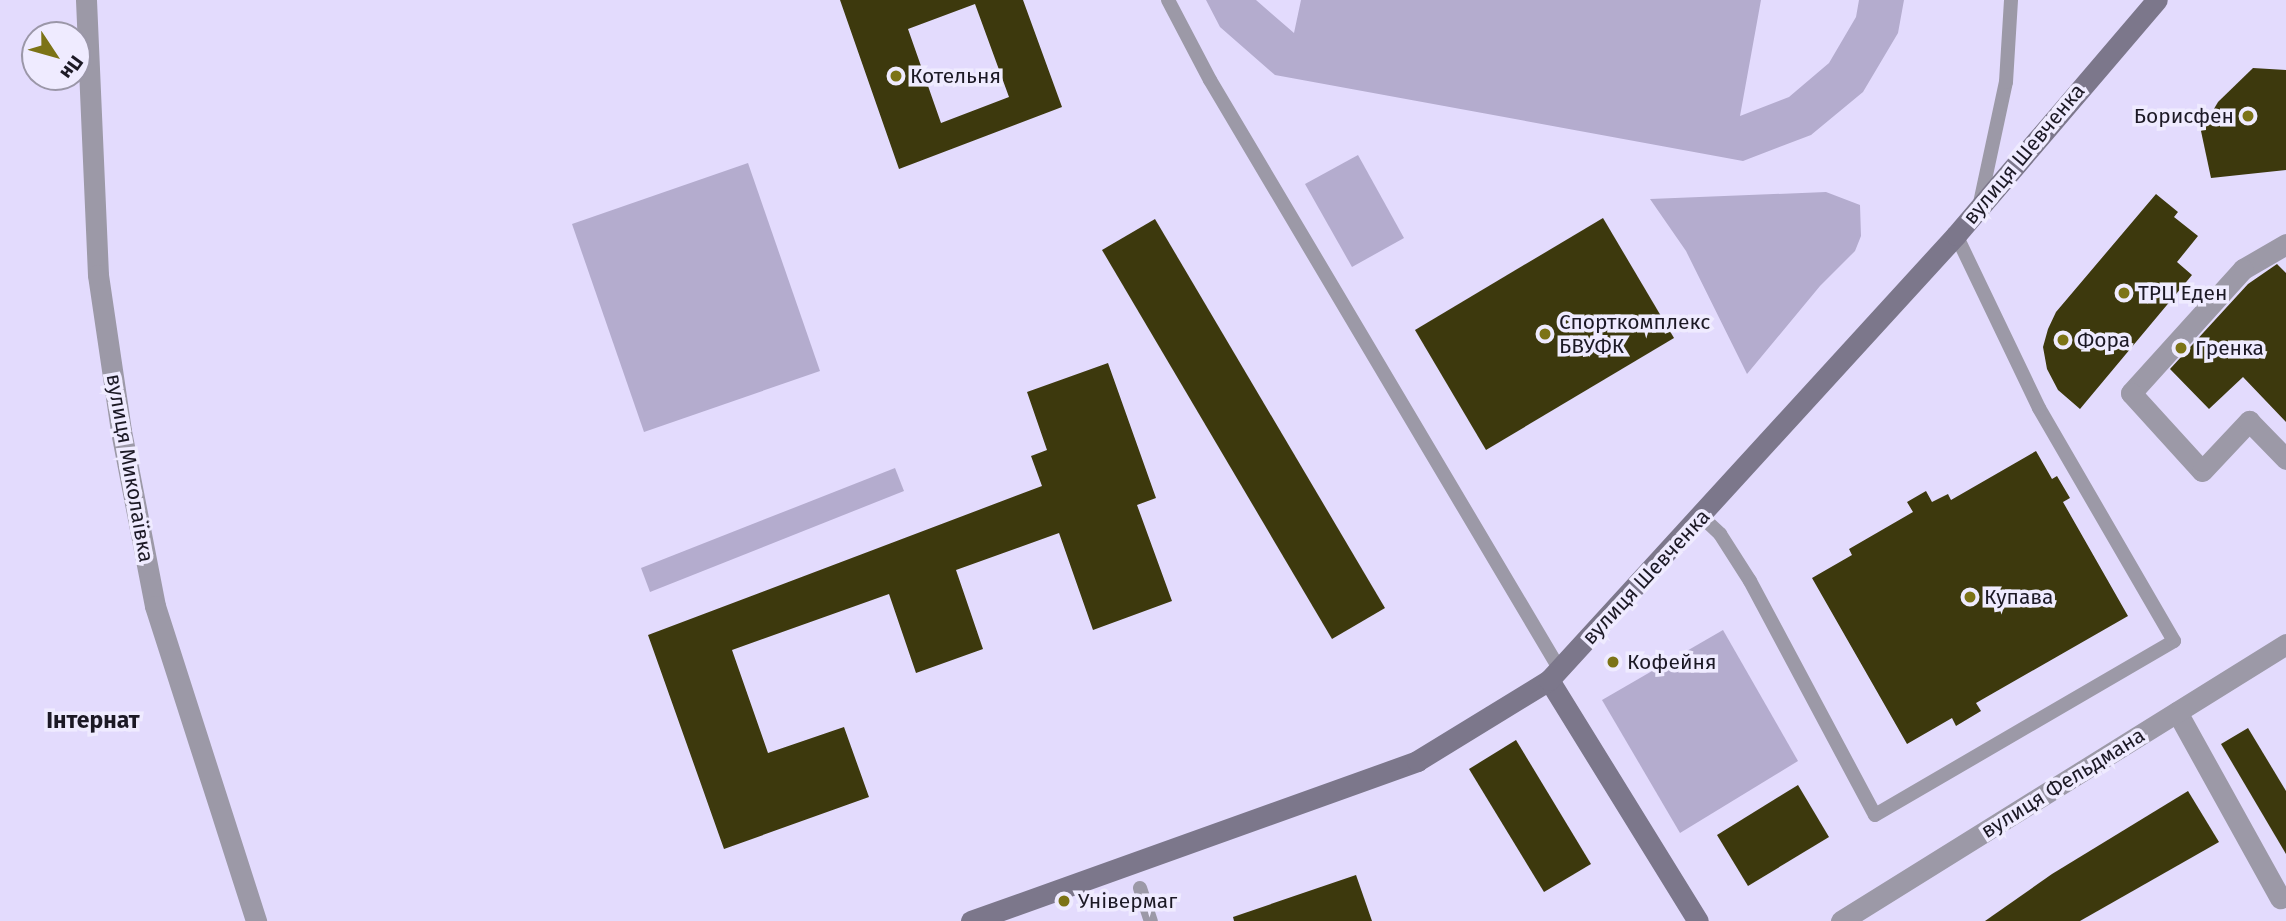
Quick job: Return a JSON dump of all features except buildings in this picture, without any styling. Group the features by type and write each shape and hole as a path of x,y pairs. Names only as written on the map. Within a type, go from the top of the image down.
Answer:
{"street":[{"name":"вулиця Миколаївка","path":"86,0 98,275 124,444 155,606 256,921"},
{"name":"вулиця Шевченка","path":"971,921 1417,761 1555,675 1702,517 1955,235 2157,0"},
{"path":"2286,244 2243,269 2131,393 2202,471 2249,421 2286,459"},
{"name":"вулиця Фельдмана","path":"1852,918 2286,644"},
{"path":"1555,675 1698,921"},
{"path":"2177,712 2280,898"}],"lane":[{"path":"1168,0 1210,80 1555,675"},
{"path":"1980,204 2006,82 2011,0"},
{"path":"1702,517 1720,534 1749,581 1875,816 2174,641 2039,408 1955,235"},
{"path":"1140,888 1151,921"}],"shaded area":[{"path":"1206,0 1256,0 1294,33 1301,0 1761,0 1740,116 1789,97 1829,63 1856,17 1859,0 1904,0 1898,33 1863,92 1811,135 1743,161 1275,75 1220,27"},
{"path":"1358,155 1404,238 1352,267 1305,184"},
{"path":"748,163 820,371 644,432 572,224"},
{"path":"1826,192 1860,205 1861,236 1855,251 1820,286 1747,374 1686,251 1650,199"},
{"path":"895,468 904,491 650,592 641,568"},
{"path":"1723,630 1798,761 1680,833 1602,700"}],"place":[{"name":"Котельня","path":"896,76"},
{"name":"Борисфен","path":"2248,116"},
{"name":"ТРЦ Еден","path":"2124,293"},
{"name":"Спорткомплекс БВУФК","path":"1545,334"},
{"name":"Фора","path":"2063,340"},
{"name":"Гренка","path":"2181,348"},
{"name":"Купава","path":"1970,597"},
{"name":"Кофейня","path":"1613,662"},
{"name":"Універмаг","path":"1064,901"}],"district":[{"name":"Інтернат","path":"93,720"}]}
